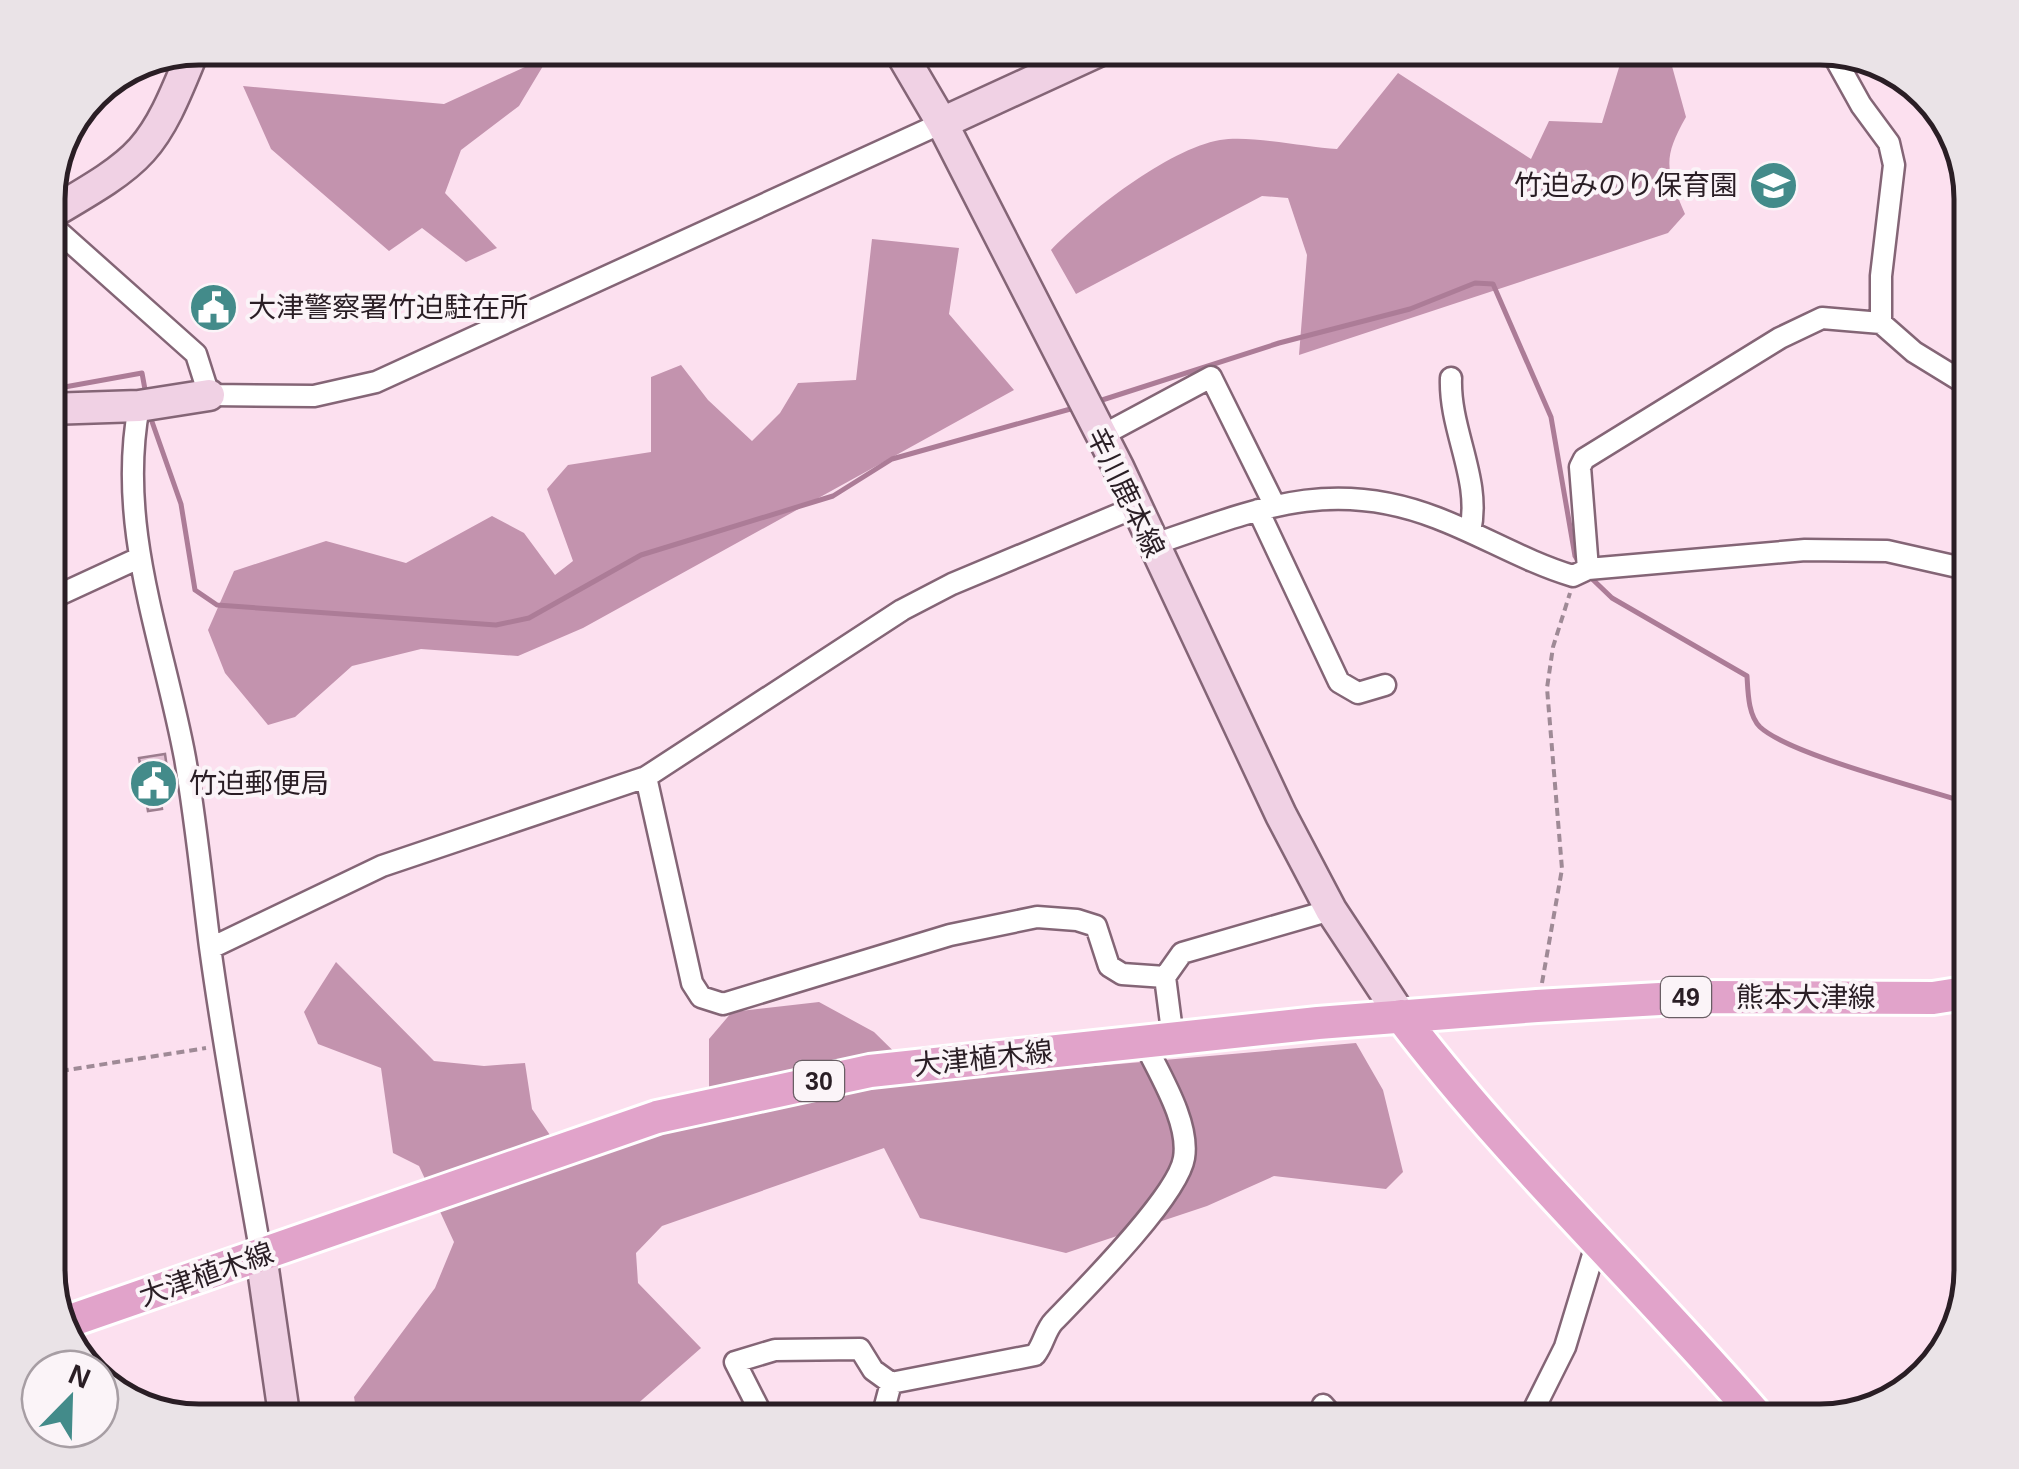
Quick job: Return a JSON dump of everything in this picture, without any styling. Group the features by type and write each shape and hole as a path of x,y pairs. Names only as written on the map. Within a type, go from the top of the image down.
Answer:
{"main road":[{"name":"辛川鹿本線","path":"908,65 1006,242 1330,910 1401,1016"},
{"path":"942,123 1068,65"},
{"path":"65,207 135,161 154,140 187,66"},
{"path":"65,408 147,405 209,395"},
{"name":"熊本大津線","path":"1401,1016 1695,997 1932,998 1954,995"},
{"path":"1401,1016 1460,1093 1596,1245 1669,1315 1746,1404"},
{"name":"大津植木線","path":"74,1319 656,1117 723,1100 870,1071 1401,1016"},
{"path":"261,1255 283,1404"}],"street":[{"path":"1841,67 1889,143 1894,165 1881,276 1881,323"},
{"path":"65,234 196,354 209,395 314,396 376,382 942,123"},
{"path":"1588,569 1580,467 1584,458 1780,338 1822,318 1881,323 1914,352 1954,376"},
{"path":"1089,414 1212,377 1340,682 1358,693 1384,685"},
{"path":"1451,378 1451,404 1475,500 1470,532"},
{"path":"147,405 132,475 139,558 184,755 225,1046 261,1255"},
{"path":"1152,545 1267,508 1335,495 1372,497 1470,532 1572,576 1588,569 1805,550 1887,551 1954,566"},
{"path":"210,948 382,866 646,776 902,610 952,584 1136,507"},
{"path":"65,592 139,558"},
{"path":"646,776 692,983 701,997 723,1004 950,936 1036,916 1096,926 1110,966 1122,974 1165,977"},
{"path":"757,1404 735,1362 775,1350 860,1349 873,1370 891,1382 1035,1354 1049,1325 1084,1293 1170,1187 1184,1162 1185,1139 1159,1040 1165,977 1182,953 1330,910"},
{"path":"1537,1404 1565,1347 1596,1245"},
{"path":"885,1404 891,1382"}],"path":[{"path":"1537,1006 1562,869 1546,688 1552,647 1569,593 1588,569"},
{"path":"65,1070 225,1046"}],"shaded area":[{"path":"529,65 544,65 519,106 461,150 445,193 497,248 466,262 422,228 389,251 271,149 243,86 444,104"},
{"path":"1620,65 1672,65 1686,117 1673,144 1669,165 1685,214 1668,233 1299,355 1307,255 1288,198 1262,196 1076,294 1051,250 1085,218 1130,185 1199,146 1247,139 1337,149 1398,73 1531,159 1549,121 1602,123"},
{"path":"872,239 959,248 949,314 1014,390 583,628 518,656 421,649 352,666 295,717 268,725 225,673 208,630 234,571 326,541 406,563 492,516 524,533 555,575 573,561 547,489 568,465 651,452 651,377 681,365 708,400 752,441 780,413 798,383 856,380"},
{"path":"336,962 434,1061 484,1066 525,1063 532,1109 570,1164 709,1119 709,1039 732,1012 819,1002 874,1032 924,1081 1356,1043 1383,1090 1403,1172 1386,1189 1274,1176 1207,1206 1066,1253 920,1218 884,1148 662,1226 636,1253 638,1283 701,1348 637,1404 355,1404 354,1397 435,1288 454,1242 419,1166 393,1153 381,1068 318,1044 304,1012"}],"building":[{"name":"竹迫郵便局","path":"165,754 169,782 158,784 162,809 148,811 139,758"}],"waterway":[{"path":"1099,401 1279,343 1410,309 1475,283 1493,284 1551,417 1575,556 1580,564"},
{"path":"65,387 142,373 146,395"},
{"path":"150,416 181,504 195,590 217,605 496,625 529,618 641,555 833,496 892,459 1074,408"},
{"path":"1587,574 1612,598 1747,676 1753,716 1760,727 1776,738 1828,760 1954,799"}],"place":[{"name":"竹迫みのり保育園","path":"1773,185"},
{"name":"大津警察署竹迫駐在所","path":"213,307"},
{"name":"竹迫郵便局","path":"154,783"}]}
